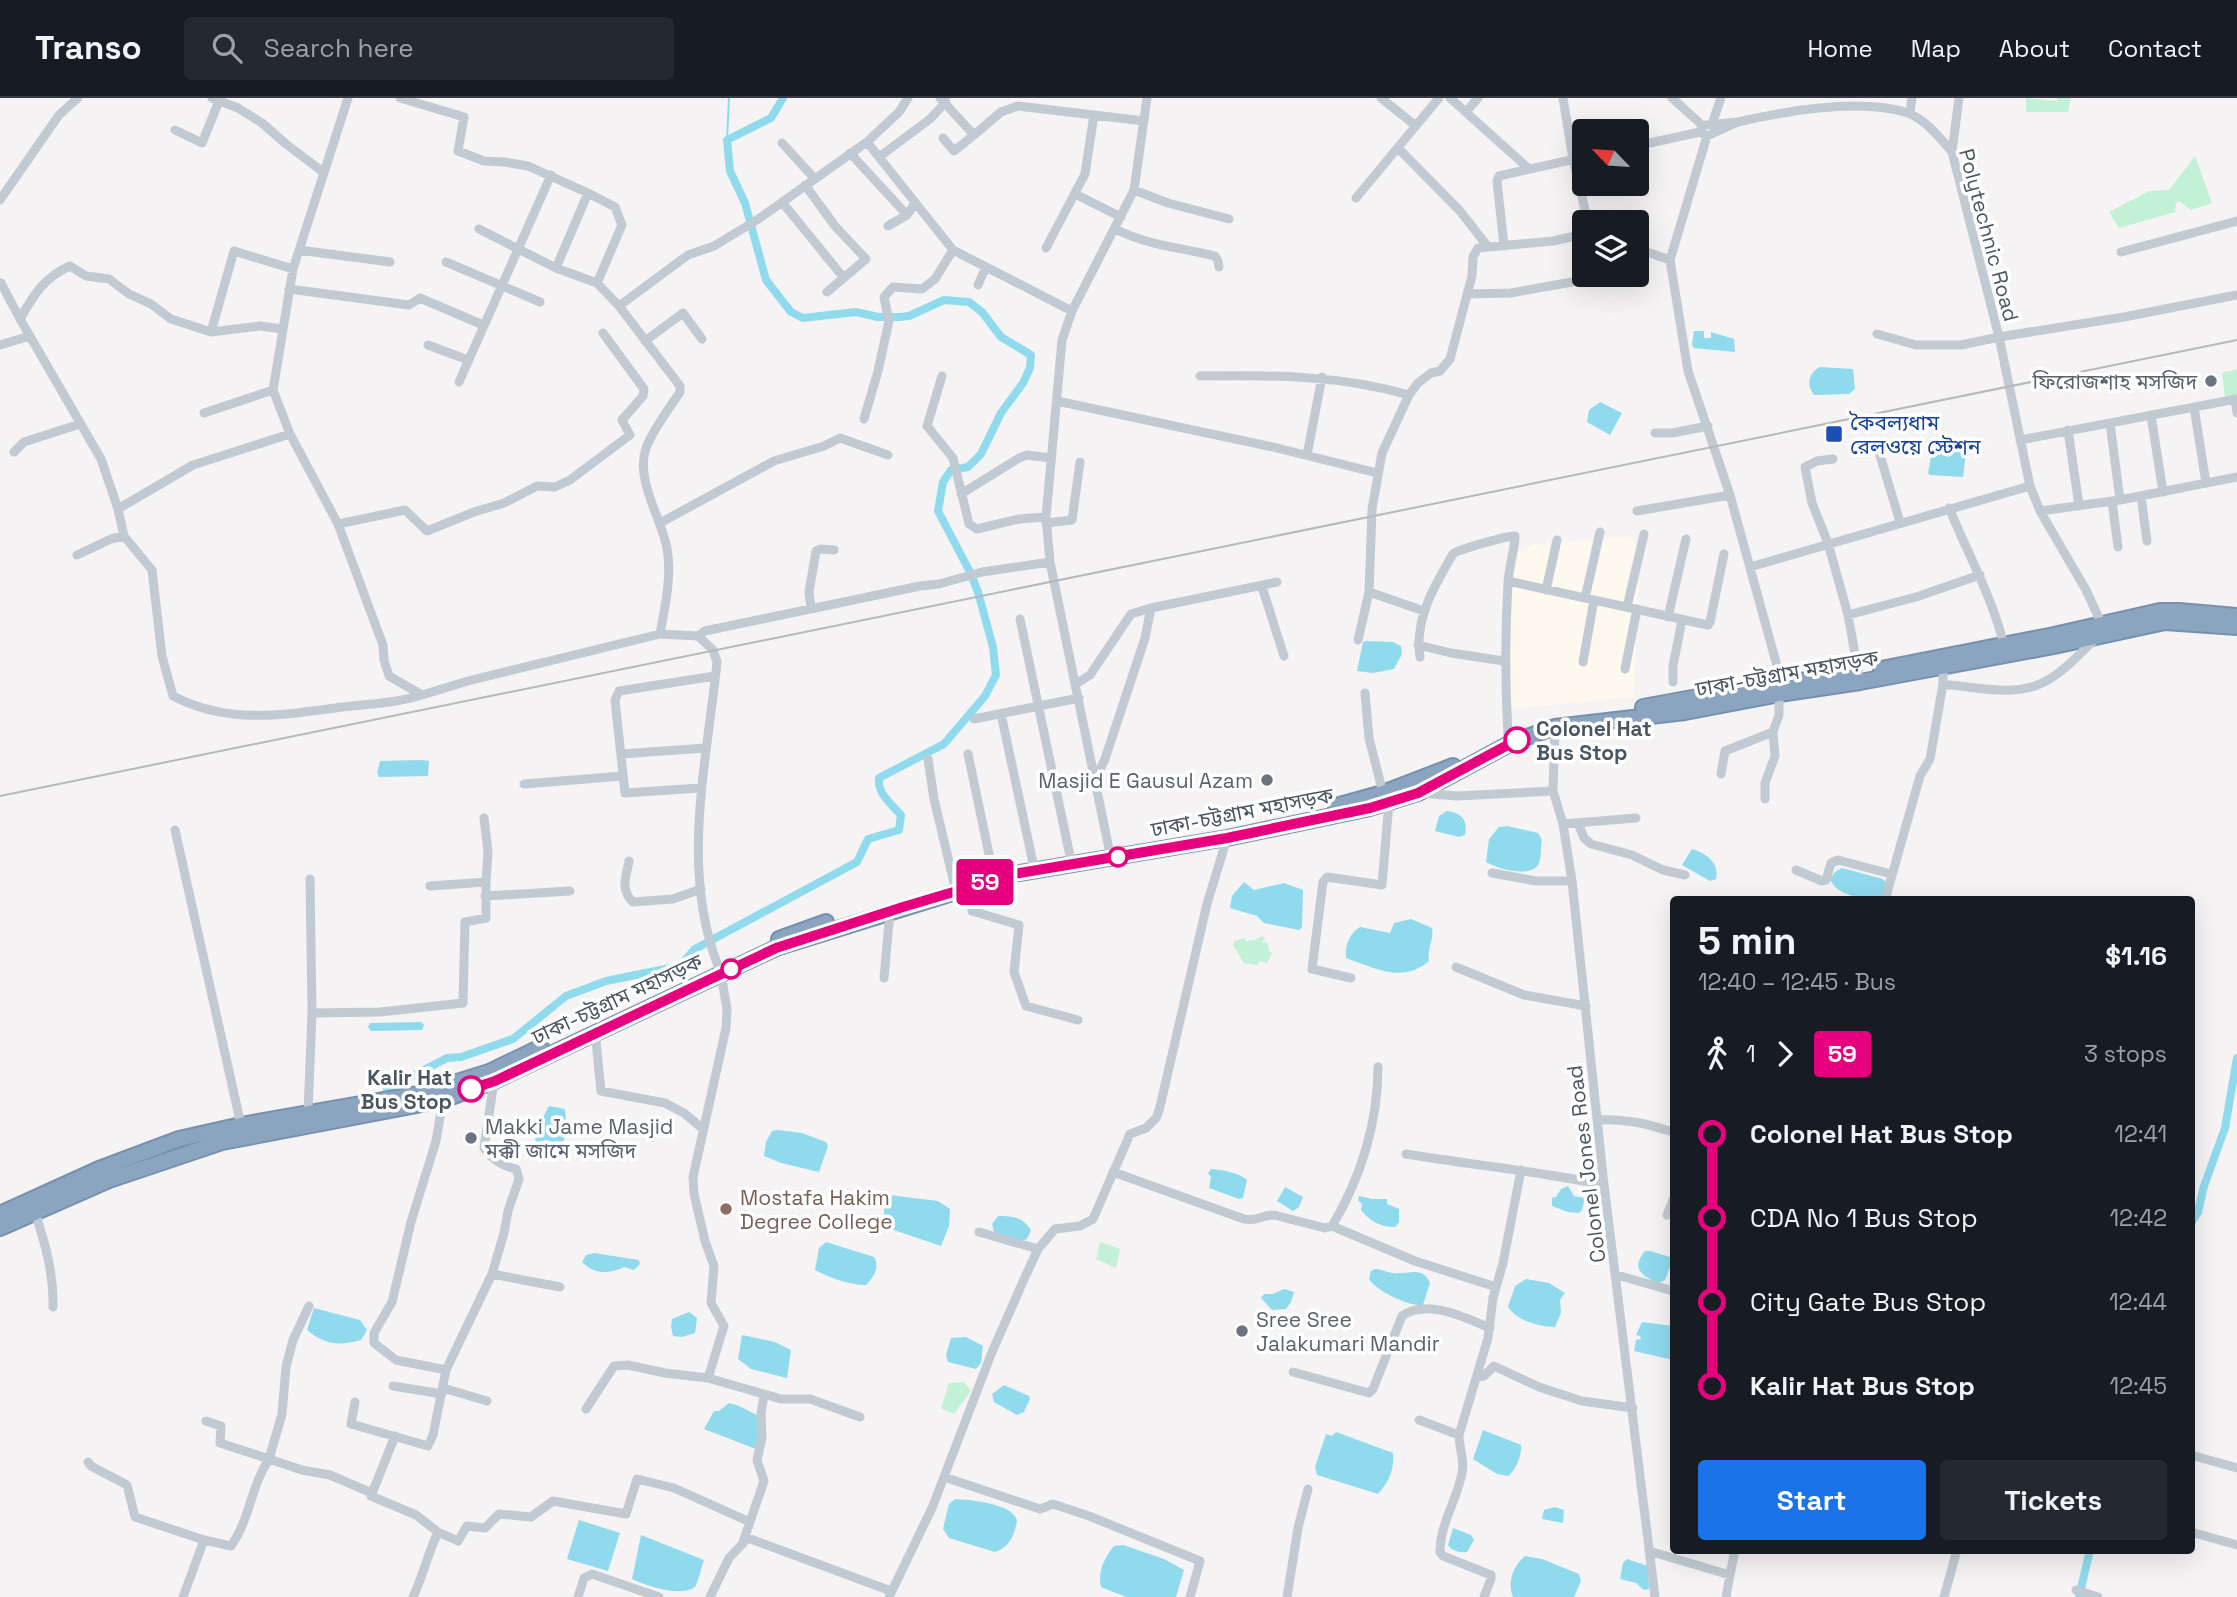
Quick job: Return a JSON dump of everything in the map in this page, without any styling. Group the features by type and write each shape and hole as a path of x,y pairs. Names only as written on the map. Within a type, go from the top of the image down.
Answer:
{"highway":[{"name":"ঢাকা-চট্টগ্রাম মহাসড়ক","path":"3,1220 99,1169 179,1139 241,1125 418,1094 489,1072 720,970 954,883 1033,863 1224,831 1418,793 1513,742 1555,727 1685,712 1780,689 1943,667 2101,633 2170,610 2237,616"},
{"name":"ঢাকা-চট্টগ্রাম মহাসড়ক","path":"1859,677 2004,645 2170,622 2237,627"},
{"name":"ঢাকা-চট্টগ্রাম মহাসড়ক","path":"882,911 1014,874 1227,838 1333,816 1386,798 1453,766 1508,735 1554,719 1679,702 1736,690 1780,689"},
{"name":"ঢাকা-চট্টগ্রাম মহাসড়ক","path":"3,1220 35,1212 109,1180 222,1142 443,1100 495,1081 720,970"}],"street":[{"path":"0,200 59,115 78,98"},
{"path":"348,98 293,269 274,390 290,434 338,524 383,645 389,676 422,695"},
{"path":"400,98 464,117 458,151 484,161 528,166 615,208 622,225 597,283"},
{"path":"618,306 688,255 714,246 757,220 867,142 899,112 908,98"},
{"path":"1109,849 1050,562 1046,520 1062,340 1072,311 1134,190 1147,98"},
{"path":"1381,98 1416,126"},
{"path":"1356,198 1439,98"},
{"path":"1450,98 1528,168"},
{"path":"1466,112 1478,98"},
{"path":"1563,98 1572,153"},
{"path":"1672,98 1705,130"},
{"path":"1720,98 1705,130 1670,260 1688,371 1730,495 1780,689 1779,715 1773,732 1775,756 1765,783 1765,799"},
{"path":"1910,113 1912,98"},
{"path":"1952,152 1959,98"},
{"path":"175,130 202,143 215,99 238,108 262,123 323,172"},
{"path":"879,157 930,119 943,100 974,135"},
{"path":"943,138 954,151 1014,102 1144,121"},
{"name":"Polytechnic Road","path":"1649,143 1826,102 1870,102 1885,106 1910,113 1933,131 1952,152 1999,337 2029,486 2040,511 2086,590 2101,633"},
{"path":"1046,248 1085,174 1094,115"},
{"path":"867,142 953,250 1072,311"},
{"path":"782,143 814,178"},
{"path":"1398,148 1460,211 1488,247"},
{"path":"850,153 907,215"},
{"path":"1504,246 1497,178 1528,168 1572,159"},
{"path":"459,382 551,176"},
{"path":"805,185 835,226 866,259 827,292"},
{"path":"1134,190 1168,203 1229,219"},
{"path":"556,268 588,193"},
{"path":"1075,194 1121,218"},
{"path":"782,202 844,277"},
{"path":"888,226 907,215 915,203"},
{"path":"2121,253 2237,221"},
{"path":"479,229 556,268 597,283 680,386 680,392 646,447 643,462 645,482 667,549 669,575 660,634"},
{"path":"1115,229 1157,246 1214,256 1219,267"},
{"path":"1358,640 1369,593 1370,546 1377,473 1382,453 1409,395 1418,383 1431,373 1440,371 1450,359 1478,248 1572,237"},
{"path":"299,250 390,262"},
{"path":"864,419 878,371 888,317 884,298 894,287 922,289 935,279 953,250"},
{"path":"211,332 234,251 293,269"},
{"path":"1649,253 1670,260"},
{"path":"446,262 540,302"},
{"path":"20,319 36,291 55,273 70,267 86,276 109,279 171,319 211,332 260,326 283,329"},
{"path":"978,285 986,267"},
{"path":"1468,294 1511,292 1572,282"},
{"path":"1,283 101,459 124,536 152,570 162,656 173,696 194,707 266,717 376,704 422,695 468,681 660,634 698,636 705,631 982,572 1050,562"},
{"path":"289,289 409,305 420,298 483,325"},
{"path":"1877,334 1916,345 1961,345 2237,295"},
{"path":"645,341 683,313 702,339"},
{"path":"338,524 405,510 428,531 474,512 505,503 537,486 555,487 589,467 630,435 622,419 643,396 644,388 603,333"},
{"path":"0,345 30,336"},
{"path":"428,345 468,360"},
{"path":"942,376 927,426 953,458 972,528 1019,519 1072,520 1080,462"},
{"path":"1200,376 1322,377 1383,387 1409,395"},
{"path":"1307,455 1322,377"},
{"path":"204,413 274,390"},
{"path":"2020,440 2236,399 2237,413"},
{"path":"1057,401 1307,455 1377,473"},
{"path":"2194,407 2206,482"},
{"path":"2151,415 2163,492"},
{"path":"2110,423 2118,547"},
{"path":"14,452 24,442 80,424"},
{"path":"1655,433 1672,433 1708,426"},
{"path":"2068,430 2079,506"},
{"path":"118,509 193,465 290,434"},
{"path":"660,523 774,461 824,446 840,438 888,455"},
{"path":"1879,452 1900,522"},
{"path":"961,494 1019,457 1051,457"},
{"path":"1833,459 1816,461 1805,467 1811,503 1828,543 1848,615 1859,677"},
{"path":"2040,511 2141,496 2237,477"},
{"path":"1750,567 2029,486"},
{"path":"1637,511 1730,495"},
{"path":"2141,496 2147,541"},
{"path":"1949,508 1965,548 1980,575 1997,618 2004,645"},
{"path":"1583,662 1589,599 1600,532"},
{"path":"1420,657 1418,645 1424,611 1457,550 1470,549 1512,534 1516,539 1509,563 1504,661 1508,735"},
{"path":"1625,669 1644,534"},
{"path":"77,555 124,536"},
{"path":"1668,617 1686,539"},
{"path":"1546,590 1557,540"},
{"path":"811,608 809,592 816,551 834,550"},
{"path":"1508,581 1704,625 1710,622 1724,554"},
{"path":"1848,615 1916,597 1980,575"},
{"path":"1076,684 1090,674 1131,614 1277,582"},
{"path":"1262,587 1284,656"},
{"path":"1369,593 1424,611"},
{"path":"1096,778 1105,759 1145,638 1151,608"},
{"path":"1020,619 1070,856"},
{"path":"1673,682 1673,666 1682,620"},
{"path":"1943,684 2014,690 2036,685 2051,677 2101,633"},
{"path":"698,636 713,650 717,662 700,788 698,845 707,936 720,970 727,1009 726,1028 693,1177 694,1194 705,1241 714,1266 711,1303 724,1326 708,1378"},
{"path":"1418,645 1504,661"},
{"path":"1886,896 1920,776 1930,759 1943,684 1943,667"},
{"path":"700,788 627,794 624,791 615,700 619,691 715,676"},
{"path":"1351,978 1312,969 1323,882 1327,877 1382,885 1386,798 1369,738 1365,693"},
{"path":"974,719 1079,698"},
{"path":"1001,714 1033,863"},
{"name":"Colonel Jones Road","path":"1555,727 1553,791 1563,824 1572,881 1604,1185 1655,1597"},
{"path":"1721,774 1725,751 1773,732"},
{"path":"622,754 705,748"},
{"path":"968,754 993,873"},
{"path":"928,759 934,799 954,883"},
{"path":"524,784 623,776"},
{"path":"1418,793 1457,796 1553,791"},
{"path":"312,1013 380,1012 463,1003 465,922 486,918 488,852 484,818"},
{"path":"1563,824 1636,818"},
{"path":"1578,823 1587,841 1663,870 1685,875"},
{"path":"175,830 241,1125"},
{"path":"710,1597 729,1558 748,1538 890,1594 932,1508 992,1352 1038,1249 1055,1229 1080,1226 1093,1219 1130,1135 1146,1128 1156,1118 1208,904 1227,838"},
{"path":"1796,870 1822,881 1826,880 1831,863 1838,860 1891,874"},
{"path":"629,861 624,886 627,897 633,902 673,899 701,889"},
{"path":"1492,873 1536,881 1572,881"},
{"path":"308,1113 312,1013 310,879"},
{"path":"430,886 486,882"},
{"path":"975,885 972,911 1019,925 1014,972 1026,1006 1078,1020"},
{"path":"485,896 570,891"},
{"path":"882,911 884,978"},
{"path":"1457,967 1524,995 1586,1006"},
{"path":"595,1032 601,1091 665,1103 684,1113 703,1129"},
{"path":"1332,1226 1364,1156 1376,1108 1378,1067"},
{"path":"355,1402 351,1424 428,1446 433,1435 446,1370 492,1274 519,1179 516,1169 494,1160 484,1148 495,1081"},
{"path":"443,1100 436,1142 411,1222 392,1301 374,1333 373,1343 396,1360 446,1370"},
{"path":"1598,1120 1618,1118 1670,1131"},
{"path":"1406,1154 1604,1185"},
{"path":"1484,1597 1492,1579 1491,1575 1443,1556 1440,1546 1445,1522 1462,1474 1459,1435 1478,1377 1490,1328 1521,1170"},
{"path":"1113,1172 1244,1219 1253,1221 1274,1215 1325,1228 1332,1226 1415,1261 1496,1287"},
{"path":"1667,1215 1670,1208"},
{"path":"35,1212 47,1250 54,1291 53,1307"},
{"path":"979,1232 1038,1249"},
{"path":"492,1274 560,1287"},
{"path":"1617,1275 1670,1290"},
{"path":"88,1462 127,1485 135,1517 231,1546 250,1509 259,1474 270,1459 282,1414 286,1367 293,1340 309,1306"},
{"path":"1293,1373 1370,1393 1402,1315 1408,1312 1443,1310 1490,1328"},
{"path":"586,1409 614,1366 628,1364 665,1373 708,1378 764,1395 792,1400 810,1399 860,1417"},
{"path":"1478,1377 1484,1377 1494,1366 1539,1387 1582,1401 1633,1408"},
{"path":"393,1386 442,1391 487,1401"},
{"path":"742,1543 764,1481 757,1460 762,1438 761,1414 764,1395"},
{"path":"1419,1420 1459,1435"},
{"path":"206,1421 221,1426 220,1443 302,1470 330,1475 372,1493 371,1496 377,1499 416,1514 438,1532 458,1541 467,1526 485,1528 499,1514 531,1517 554,1501 626,1514 637,1479 674,1488 750,1522"},
{"path":"372,1493 395,1436"},
{"path":"2195,1456 2237,1468"},
{"path":"944,1477 1040,1509 1053,1504 1200,1561 1190,1597"},
{"path":"1287,1597 1297,1528 1308,1489"},
{"path":"413,1597 425,1573 430,1550 438,1532"},
{"path":"2195,1533 2237,1545"},
{"path":"183,1597 204,1540"},
{"path":"1649,1551 1730,1575"},
{"path":"1726,1597 1734,1554"},
{"path":"1944,1597 1956,1554"},
{"path":"578,1597 584,1578 592,1574 659,1597"},
{"path":"2080,1592 2098,1597"}],"shaded area":[{"path":"1629,536 1640,550 1634,697 1509,709 1511,555 1536,544"}],"green space":[{"path":"2026,98 2057,101 2057,98 2071,98 2068,112 2026,112"},
{"path":"2195,156 2212,203 2191,210 2179,201 2176,203 2175,212 2119,228 2109,212 2149,191 2169,190"},
{"path":"2237,369 2237,395 2225,397 2222,373"},
{"path":"1262,936 1265,938 1262,942 1268,943 1272,953 1267,963 1244,963 1233,945 1234,941 1244,938 1247,941 1255,940"},
{"path":"1100,1242 1120,1249 1116,1268 1096,1259"},
{"path":"964,1382 971,1391 954,1414 941,1408 949,1383"}],"water":[{"path":"1694,331 1704,331 1704,338 1711,338 1711,332 1734,339 1735,352 1694,348"},
{"path":"1820,367 1853,369 1855,389 1849,394 1814,395 1810,380"},
{"path":"1600,402 1622,413 1610,435 1587,422 1589,410"},
{"path":"1932,452 1966,452 1963,477 1930,475 1928,473"},
{"path":"1363,642 1393,642 1401,646 1402,654 1394,669 1373,673 1357,671"},
{"path":"380,761 429,761 428,776 379,777 377,773"},
{"path":"1447,811 1457,813 1463,818 1466,825 1465,835 1459,837 1435,831 1439,816"},
{"path":"1507,826 1538,833 1542,840 1539,863 1530,871 1515,871 1486,862 1489,839 1499,827"},
{"path":"1692,849 1711,860 1716,868 1716,879 1710,881 1682,865"},
{"path":"1842,868 1883,879 1886,883 1882,896 1856,896 1839,890 1830,879"},
{"path":"1244,882 1254,890 1284,883 1303,890 1302,927 1299,930 1264,923 1257,916 1230,908 1232,896"},
{"path":"1411,919 1432,928 1429,961 1419,968 1409,972 1388,972 1346,958 1348,940 1360,927 1390,933 1394,923"},
{"path":"421,1022 424,1025 422,1030 371,1031 368,1027 370,1023"},
{"path":"549,1106 565,1109 567,1131 558,1157 538,1149 534,1134"},
{"path":"772,1131 802,1133 826,1142 828,1146 819,1172 764,1156 766,1142"},
{"path":"1211,1169 1235,1173 1247,1180 1243,1198 1209,1188 1211,1177 1208,1173"},
{"path":"1568,1186 1574,1196 1585,1198 1579,1213 1552,1206 1552,1198"},
{"path":"1285,1187 1303,1197 1299,1207 1293,1211 1277,1201"},
{"path":"889,1195 938,1201 950,1209 949,1226 941,1246 888,1228 884,1211"},
{"path":"1359,1196 1387,1199 1387,1204 1399,1209 1399,1222 1395,1227 1390,1227 1372,1220 1361,1210"},
{"path":"998,1216 1013,1217 1024,1222 1031,1230 1027,1239 1019,1242 995,1235 992,1224"},
{"path":"826,1242 874,1257 875,1272 866,1285 853,1284 815,1270 819,1248"},
{"path":"1645,1251 1650,1251 1670,1257 1665,1280 1659,1283 1640,1272 1641,1257"},
{"path":"594,1253 639,1260 640,1264 634,1270 624,1267 608,1272 597,1271 582,1262 586,1255"},
{"path":"1375,1269 1393,1273 1419,1272 1427,1277 1430,1283 1423,1305 1402,1301 1373,1284 1369,1279 1371,1271"},
{"path":"1526,1279 1549,1283 1565,1293 1560,1300 1561,1313 1555,1327 1529,1322 1508,1307 1515,1286"},
{"path":"1284,1289 1294,1292 1286,1309 1272,1310 1261,1298 1264,1294 1273,1294"},
{"path":"314,1308 360,1320 367,1330 361,1340 346,1343 320,1339 307,1330"},
{"path":"689,1312 697,1318 695,1333 682,1337 673,1336 672,1319"},
{"path":"1642,1322 1670,1326 1670,1359 1634,1351 1636,1340 1641,1339 1636,1335"},
{"path":"742,1335 775,1342 791,1350 787,1378 751,1369 738,1359"},
{"path":"966,1337 983,1346 981,1363 976,1369 948,1362 946,1355 951,1338"},
{"path":"1004,1385 1029,1396 1024,1412 1017,1415 994,1402 992,1394"},
{"path":"729,1403 759,1416 759,1443 756,1449 704,1429 714,1411 719,1411"},
{"path":"1483,1430 1521,1445 1518,1462 1509,1476 1497,1474 1473,1459"},
{"path":"1336,1432 1393,1453 1390,1475 1378,1494 1317,1475 1315,1467 1326,1434 1332,1436"},
{"path":"955,1499 999,1506 1013,1514 1017,1520 1008,1543 995,1552 949,1538 943,1529 949,1504"},
{"path":"1555,1507 1564,1510 1563,1523 1542,1519 1544,1510"},
{"path":"579,1520 620,1533 608,1571 567,1559"},
{"path":"1453,1528 1471,1535 1474,1540 1467,1552 1456,1551 1448,1545"},
{"path":"641,1535 704,1560 695,1587 673,1591 632,1579"},
{"path":"1123,1545 1164,1559 1184,1570 1176,1597 1126,1597 1101,1587 1100,1576 1105,1560 1114,1546"},
{"path":"1525,1556 1542,1559 1579,1574 1581,1581 1574,1597 1513,1597 1512,1575"},
{"path":"1627,1559 1648,1566 1649,1589 1644,1590 1636,1583 1620,1579 1623,1563"}],"waterway":[{"path":"727,140 729,98"},
{"path":"387,1089 447,1058 461,1057 513,1039 566,996 606,981 680,966 695,949 857,862 868,839 899,830 901,815 882,793 879,778 944,744 985,696 996,675 993,647 978,592 938,511 943,482 951,470 968,467 981,454 1001,413 1023,383 1030,368 1031,355 1001,337 982,312 969,302 944,300 909,316 900,317 878,317 856,312 803,318 791,312 766,280 745,203 730,171 727,140 771,118 783,98"},
{"path":"2195,1217 2225,1128 2237,1058"},
{"path":"2079,1597 2089,1554"}],"railway":[{"path":"0,796 2237,340"}],"bus line":[{"name":"59","path":"471,1089 495,1081 776,948 1014,874 1227,838 1370,808 1418,793 1517,740"}],"place":[{"name":"ফিরোজশাহ মসজিদ","path":"2211,381"},
{"name":"কৈবল্যধাম রেলওয়ে স্টেশন","path":"1834,434"},
{"name":"Colonel Hat Bus Stop","path":"1517,740"},
{"name":"Masjid E Gausul Azam","path":"1267,780"},
{"name":"Kalir Hat Bus Stop","path":"471,1089"},
{"name":"Makki Jame Masjid মক্কী জামে মসজিদ","path":"471,1138"},
{"name":"Mostafa Hakim Degree College","path":"726,1209"},
{"name":"Sree Sree Jalakumari Mandir","path":"1242,1331"}]}
